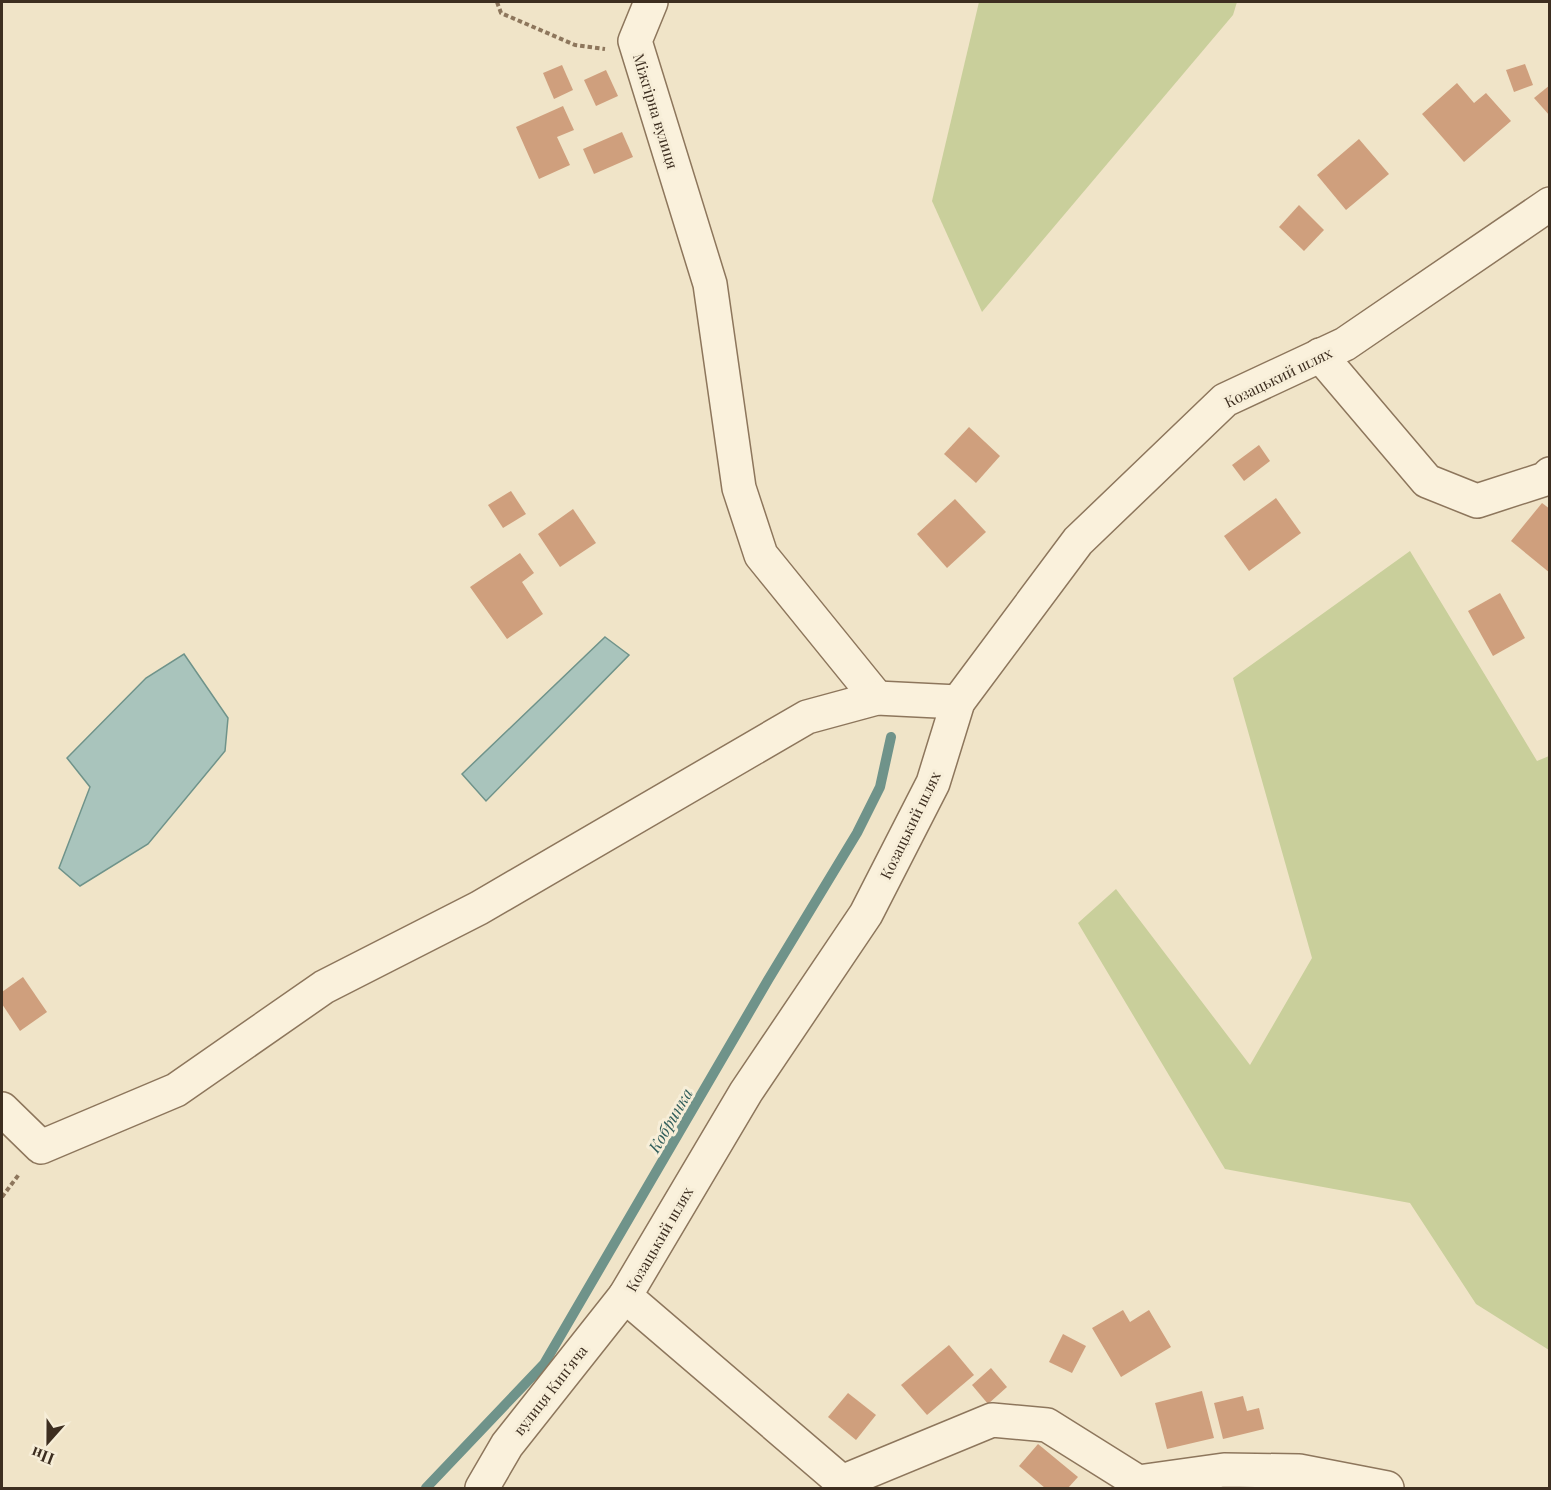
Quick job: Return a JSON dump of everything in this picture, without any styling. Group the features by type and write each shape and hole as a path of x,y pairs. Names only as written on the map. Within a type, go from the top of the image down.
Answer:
{"street":[{"name":"Міжгірна вулиця","path":"651,2 634,41 710,284 739,488 761,555 877,698"},
{"name":"Козацький шлях","path":"844,1485 625,1296 746,1092 866,914 933,783 958,702 1078,541 1225,400 1345,344 1550,204"},
{"path":"1320,355 1427,481 1477,501 1545,479 1550,474"},
{"path":"2,1109 41,1146 176,1090 324,987 479,908 807,717 877,698 958,702"},
{"name":"вулиця Кипʼяча","path":"482,1488 507,1444 625,1296"},
{"path":"844,1485 992,1420 1047,1425 1138,1482 1224,1470 1299,1471 1387,1488"}],"path":[{"path":"496,2 501,13 575,45 638,53"}],"green space":[{"path":"979,2 1237,2 1233,15 982,312 932,201"},
{"path":"1410,551 1537,761 1549,756 1549,1350 1476,1304 1410,1203 1225,1169 1078,923 1116,889 1250,1065 1312,958 1233,678"}],"water":[{"path":"605,637 629,655 486,801 462,774"},
{"path":"184,654 228,718 225,751 148,844 80,886 59,868 90,787 67,758 146,678"}],"building":[{"path":"1525,64 1533,85 1514,92 1506,70"},
{"path":"562,65 573,90 554,99 543,73"},
{"path":"606,70 618,96 596,106 584,80"},
{"path":"1457,83 1474,103 1486,93 1511,121 1464,162 1422,114"},
{"path":"1550,85 1550,116 1534,98"},
{"path":"563,106 574,130 557,137 570,165 539,179 516,127"},
{"path":"622,132 633,157 594,174 583,149"},
{"path":"1359,139 1389,174 1346,210 1317,175"},
{"path":"1299,205 1324,230 1304,251 1279,227"},
{"path":"969,427 1000,456 976,483 944,454"},
{"path":"1259,445 1270,461 1244,481 1232,465"},
{"path":"511,491 526,514 503,528 488,505"},
{"path":"1276,498 1301,533 1249,571 1224,536"},
{"path":"955,499 986,532 947,568 917,534"},
{"path":"1542,503 1550,509 1550,573 1511,541"},
{"path":"573,509 596,543 560,567 538,534"},
{"path":"520,553 534,573 522,582 543,614 507,639 470,587"},
{"path":"1500,593 1525,638 1493,656 1468,611"},
{"path":"23,977 47,1012 20,1031 2,1004 2,992"},
{"path":"1123,1310 1130,1322 1149,1310 1171,1347 1121,1377 1092,1328"},
{"path":"1063,1334 1086,1346 1072,1373 1049,1362"},
{"path":"949,1345 974,1375 927,1415 901,1385"},
{"path":"991,1368 1007,1387 988,1404 972,1385"},
{"path":"1202,1391 1214,1438 1167,1449 1155,1403"},
{"path":"848,1393 876,1415 856,1440 828,1417"},
{"path":"1243,1396 1247,1411 1259,1408 1264,1429 1223,1439 1214,1403"},
{"path":"1038,1444 1078,1477 1068,1488 1045,1488 1019,1466"}],"waterway":[{"name":"Кобринка","path":"426,1488 544,1364 768,980 857,833 880,787 891,737"}]}
